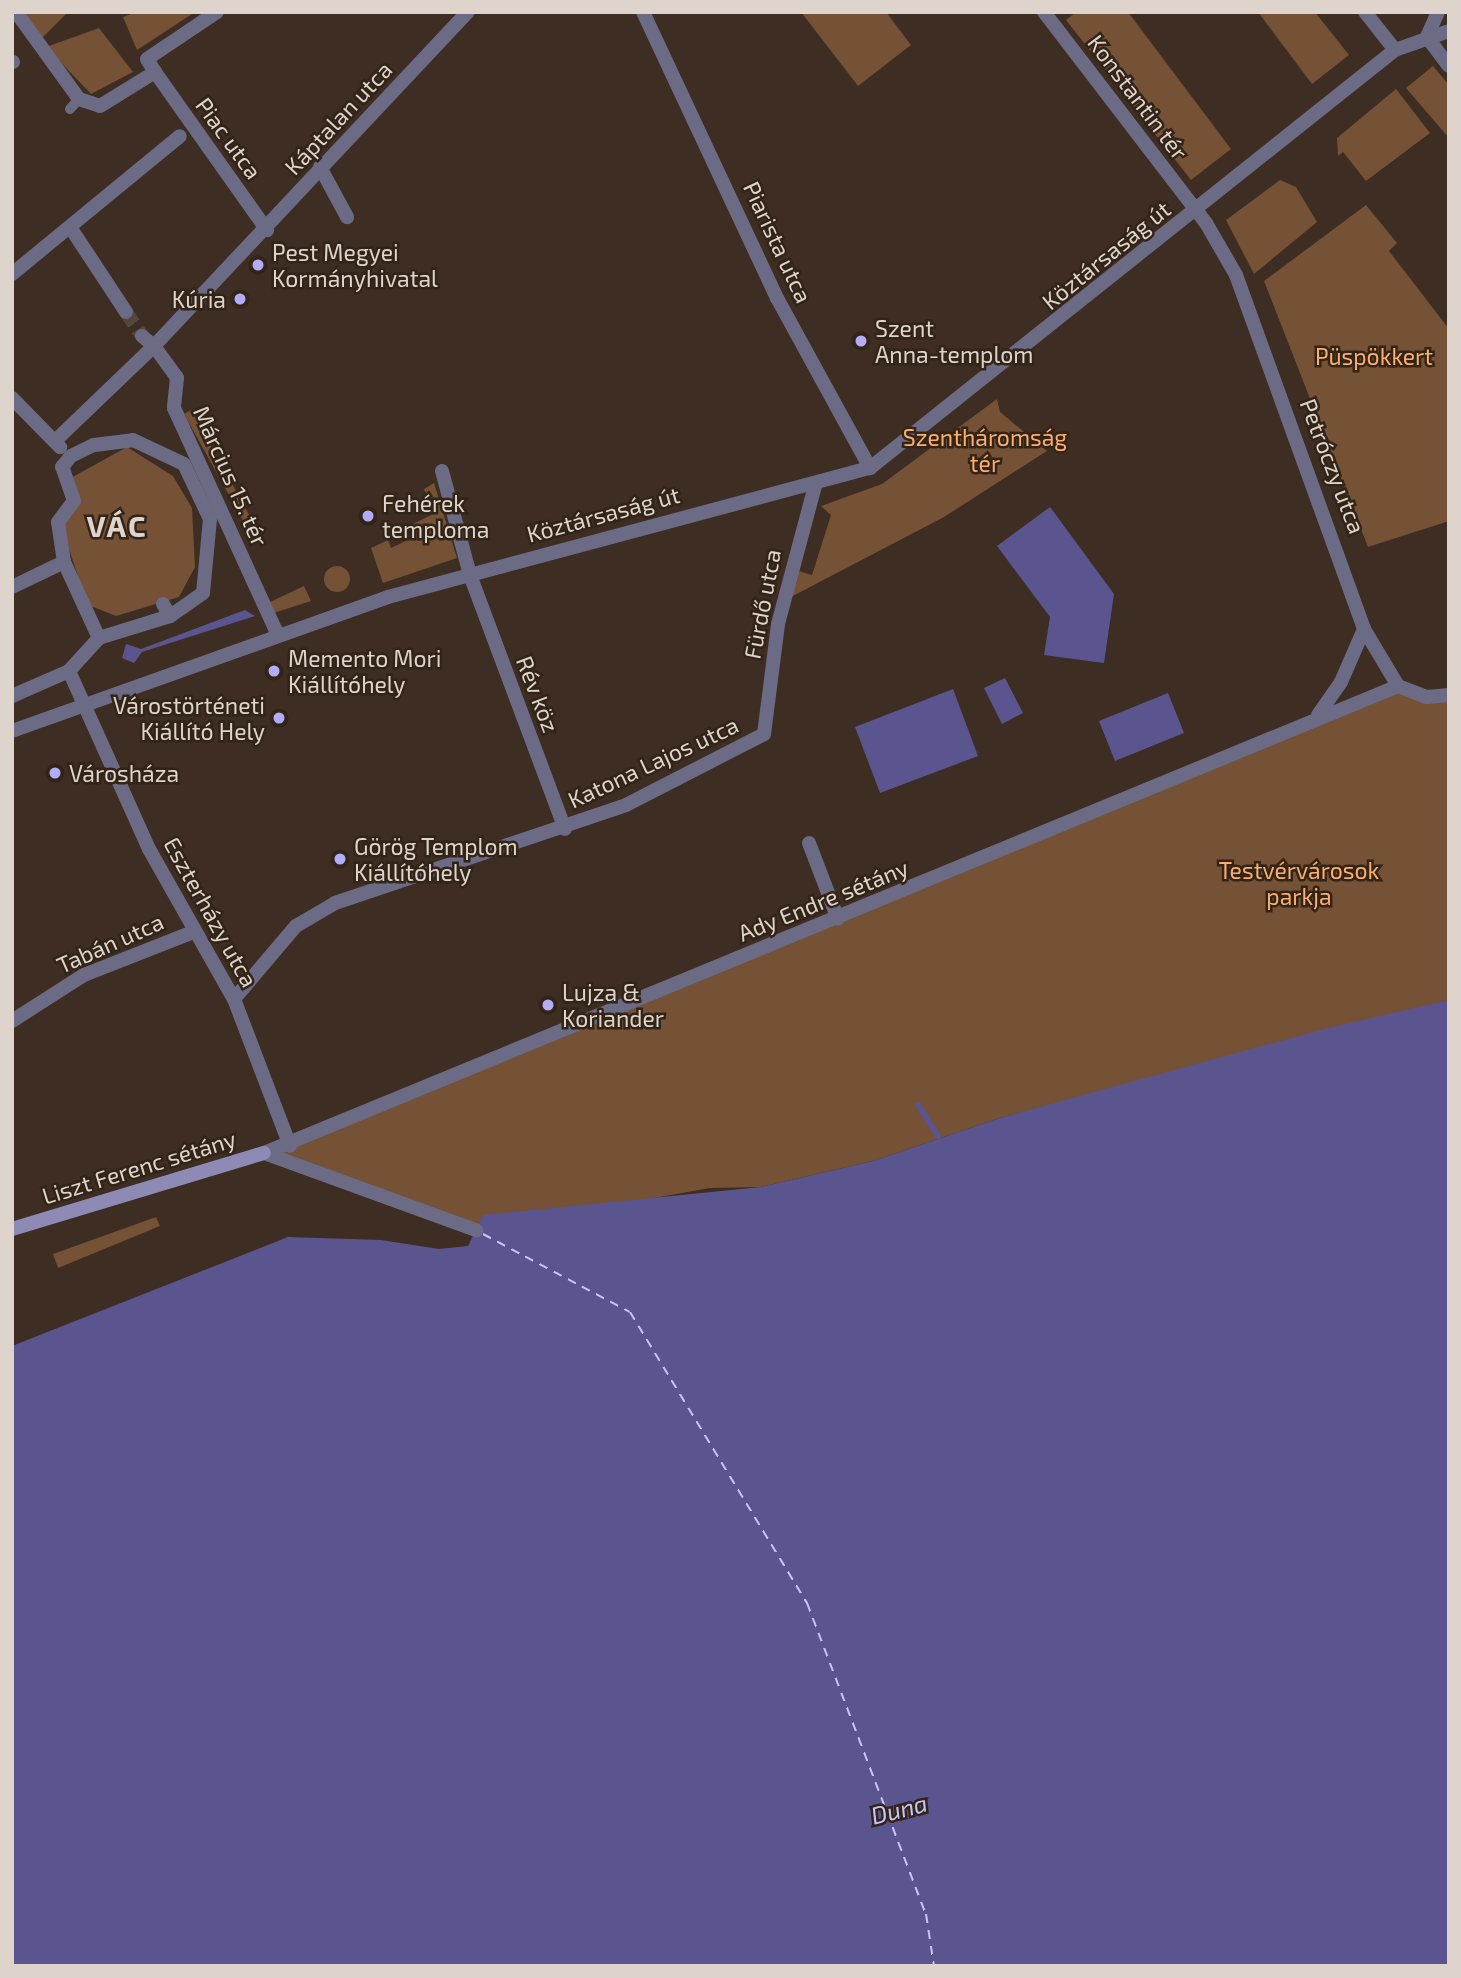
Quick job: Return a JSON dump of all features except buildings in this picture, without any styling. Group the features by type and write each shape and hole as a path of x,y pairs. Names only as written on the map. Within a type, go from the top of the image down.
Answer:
{"street":[{"path":"16,12 75,104 100,106 155,72 147,59 217,12"},
{"name":"Káptalan utca","path":"154,346 268,230 320,167 468,12"},
{"name":"Piarista utca","path":"643,12 778,298 870,468"},
{"name":"Konstantin tér","path":"1044,12 1196,210"},
{"path":"1365,12 1395,50"},
{"path":"1438,12 1427,37 1449,66"},
{"name":"Köztársaság út","path":"471,575 769,492 815,486 870,468 1395,50 1449,31"},
{"name":"Piac utca","path":"155,72 268,230"},
{"path":"12,274 72,230 180,136"},
{"path":"320,167 347,217"},
{"name":"Petróczy utca","path":"1196,210 1236,275 1265,344 1364,629 1398,686"},
{"path":"72,230 126,312"},
{"name":"Március 15. tér","path":"142,336 154,346 177,378 174,408 278,635"},
{"path":"55,442 154,346"},
{"path":"12,398 71,456"},
{"path":"12,696 69,671 99,638 203,593 210,572 210,519 197,505 184,464 134,440 94,445 71,456 62,467 76,502 58,522 64,562 99,638"},
{"name":"Rév köz","path":"442,471 471,575 565,829"},
{"name":"Fürdő utca","path":"764,734 778,624 815,486"},
{"path":"12,587 64,562"},
{"path":"12,732 82,704 278,635 471,575"},
{"path":"1318,715 1341,682 1364,629"},
{"name":"Eszterházy utca","path":"69,671 82,704 193,932 234,999 290,1146"},
{"path":"1398,686 1427,697 1449,695"},
{"name":"Ady Endre sétány","path":"264,1153 290,1146 838,919 1318,715 1398,686"},
{"name":"Katona Lajos utca","path":"234,999 296,926 335,903 565,829 764,734"},
{"path":"809,843 838,919"},
{"name":"Tabán utca","path":"12,1021 84,975 193,932"},
{"name":"Liszt Ferenc sétány","path":"12,1229 264,1153 476,1230"}],"green space":[{"path":"21,12 68,12 41,39"},
{"path":"136,12 195,12 137,50 123,17"},
{"path":"801,12 886,12 911,45 858,86"},
{"path":"1076,12 1128,12 1231,149 1191,180 1066,20"},
{"path":"1258,12 1315,12 1349,55 1312,84"},
{"path":"99,28 133,72 91,94 46,47"},
{"path":"1433,66 1449,85 1449,138 1406,88"},
{"path":"1396,89 1430,133 1366,181 1343,152 1338,156 1337,138"},
{"path":"1280,180 1296,187 1317,222 1254,274 1226,220"},
{"name":"Püspökkert","path":"1366,205 1397,243 1389,251 1449,329 1449,521 1368,547 1264,281"},
{"name":"Szentháromság tér","path":"997,399 1000,412 1047,451 944,517 789,598 789,568 812,575 831,515 821,506 882,484"},
{"path":"191,410 262,538 255,542 184,414"},
{"path":"127,447 173,476 192,508 195,567 179,597 116,616 88,605 61,526 70,512 69,479"},
{"path":"434,483 457,558 383,583 371,548 388,540 391,548 414,537 409,526 435,513 424,489"},
{"path":"337,566 347,569 350,579 347,589 337,592 327,589 324,579 327,569"},
{"path":"304,586 311,601 274,613 270,602"},
{"name":"Testvérvárosok parkja","path":"1398,686 1449,695 1449,1000 1000,1118 873,1161 761,1187 710,1188 476,1230 264,1153"},
{"path":"156,1217 160,1226 58,1268 53,1254"}],"water":[{"path":"1050,507 1114,594 1104,663 1044,655 1050,617 997,546"},
{"path":"245,610 255,616 142,652 134,663 122,658 126,644 141,649"},
{"path":"1005,678 1023,713 1002,724 984,688"},
{"path":"953,689 978,756 880,793 855,727"},
{"path":"1168,693 1184,733 1115,761 1099,721"},
{"name":"Duna","path":"1449,1000 1449,1966 12,1966 12,1346 288,1237 381,1240 439,1249 468,1246 483,1215 761,1187 873,1161 1000,1118 1328,1028"}],"waterway":[{"path":"918,1105 938,1136"}],"ferry route":[{"path":"483,1234 630,1312 807,1603 926,1914 934,1966"}],"tunnel":[{"path":"126,312 142,336"}],"place":[{"name":"Pest Megyei Kormányhivatal","path":"258,265"},
{"name":"Kúria","path":"240,299"},
{"name":"Szent Anna-templom","path":"861,341"},
{"name":"Fehérek temploma","path":"368,516"},
{"name":"Memento Mori Kiállítóhely","path":"274,671"},
{"name":"Várostörténeti Kiállító Hely","path":"279,718"},
{"name":"Városháza","path":"55,773"},
{"name":"Görög Templom Kiállítóhely","path":"340,859"},
{"name":"Lujza & Koriander","path":"548,1005"}],"district":[{"name":"VÁC","path":"117,525"}]}
